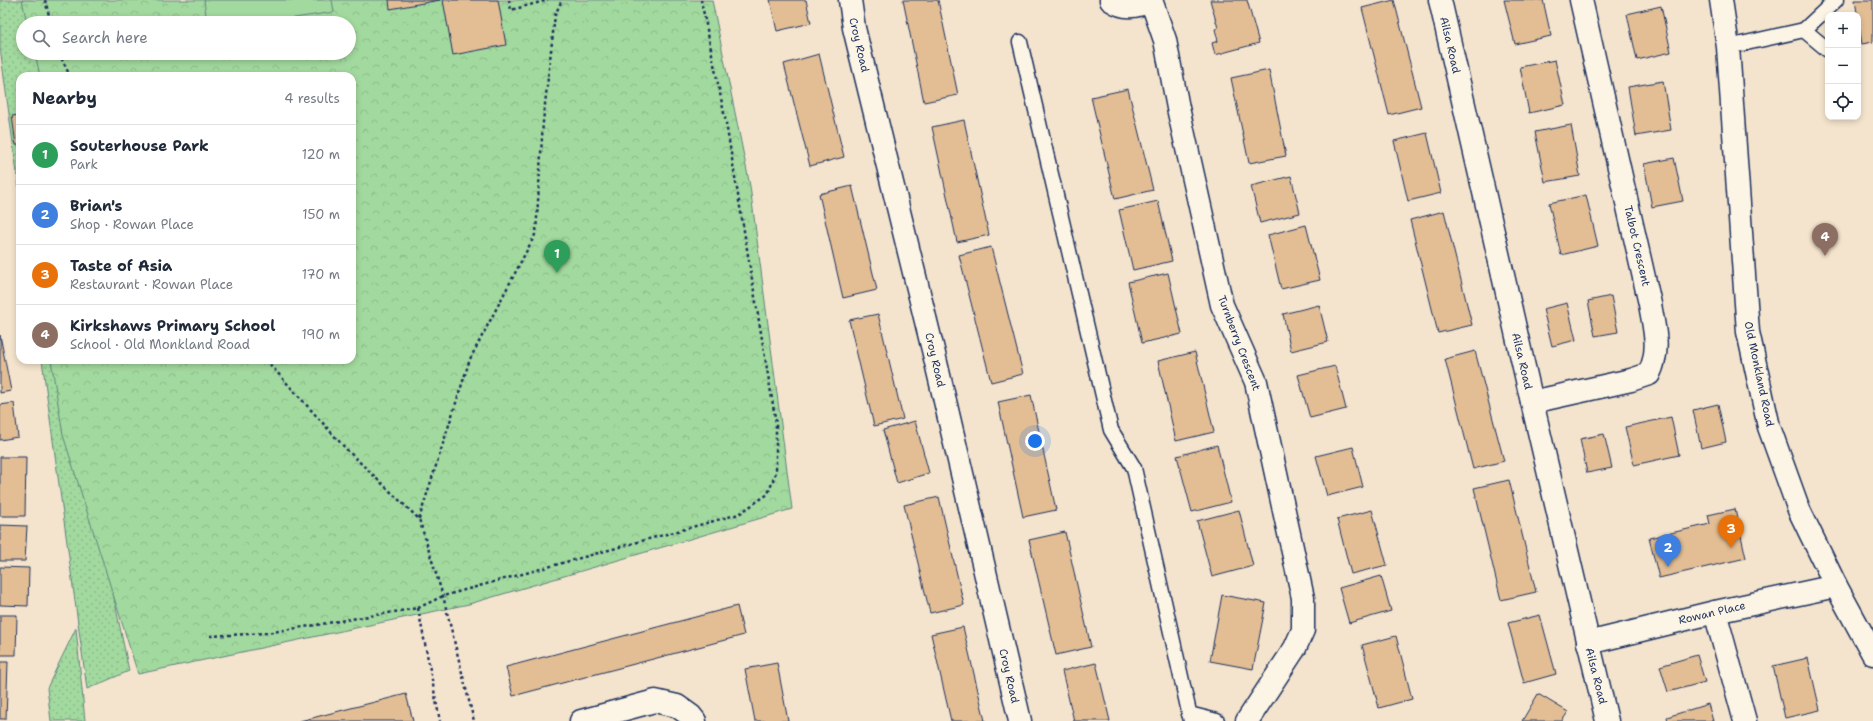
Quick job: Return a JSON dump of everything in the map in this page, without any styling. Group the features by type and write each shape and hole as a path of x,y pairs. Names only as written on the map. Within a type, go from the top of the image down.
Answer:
{"street":[{"name":"Croy Road","path":"850,0 854,28 934,354 1020,721"},
{"name":"Turnberry Crescent","path":"1112,0 1124,6 1142,5 1151,0 1165,40 1178,108 1222,305 1256,382 1303,598 1303,630 1295,648 1247,721"},
{"name":"Ailsa Road","path":"1440,0 1607,721"},
{"name":"Talbot Crescent","path":"1532,402 1631,380 1649,374 1654,363 1657,348 1650,304 1581,0"},
{"name":"Old Monkland Road","path":"1721,0 1728,47 1748,332 1769,426 1799,510 1836,586 1873,654"},
{"name":"Rowan Place","path":"1588,644 1715,612 1836,586"},
{"path":"1715,612 1745,721"},
{"path":"581,721 655,701 677,706 691,716 695,721"}],"lane":[{"path":"1728,47 1804,30 1836,0"},
{"path":"1804,30 1826,48"},
{"path":"1020,42 1110,430 1134,468 1190,717 1217,721"}],"path":[{"path":"45,0 49,16"},
{"path":"509,0 511,10 548,0"},
{"path":"418,519 470,359 536,233 543,122 554,15 562,0"},
{"path":"210,636 266,633 418,608 443,596 739,514 768,494 776,472 776,423 726,123 701,0"},
{"path":"62,60 68,72"},
{"path":"270,364 347,450 418,519 443,596 474,721"},
{"path":"418,608 440,721"}],"green space":[{"path":"0,0 33,0 36,16 16,16 16,60 47,60 49,72 16,72 16,166 0,48"},
{"path":"22,0 712,0 750,186 792,509 469,604 138,674 63,435 52,364 356,364 356,72 39,72 37,60 356,60 356,16 25,16"},
{"path":"204,0 332,0 334,12 308,16 206,16"},
{"path":"43,364 66,364 129,671 87,689"},
{"path":"76,628 85,721 51,721 47,688"}],"building":[{"path":"389,0 440,0 390,9"},
{"path":"443,0 498,0 506,45 453,55"},
{"path":"770,0 806,0 811,23 777,31"},
{"path":"903,0 938,0 958,95 924,102"},
{"path":"1210,0 1247,0 1259,43 1215,55 1212,43 1218,41 1215,29 1218,28"},
{"path":"1394,0 1421,107 1389,115 1362,8"},
{"path":"1504,0 1543,0 1551,36 1515,44"},
{"path":"1855,0 1873,0 1873,42 1862,44 1861,12 1857,12"},
{"path":"1661,6 1671,52 1637,60 1627,14"},
{"path":"819,54 844,157 810,166 784,64"},
{"path":"1555,60 1565,105 1529,113 1520,67"},
{"path":"1269,70 1286,156 1249,163 1231,78"},
{"path":"1663,81 1671,130 1636,136 1628,87"},
{"path":"1128,89 1153,190 1115,199 1091,97"},
{"path":"12,116 16,116 16,145"},
{"path":"964,120 989,235 957,242 932,127"},
{"path":"1571,125 1580,176 1545,182 1535,132"},
{"path":"1427,133 1441,193 1408,201 1394,141"},
{"path":"1674,158 1683,201 1652,207 1644,164"},
{"path":"1291,176 1300,213 1260,223 1251,186"},
{"path":"852,186 877,290 843,298 819,194"},
{"path":"1586,195 1598,246 1561,255 1549,203"},
{"path":"1158,201 1172,261 1133,270 1119,210"},
{"path":"1444,211 1472,325 1438,333 1410,220"},
{"path":"1306,225 1320,280 1281,289 1268,235"},
{"path":"991,247 1023,374 991,382 959,255"},
{"path":"1168,273 1182,334 1142,343 1128,282"},
{"path":"1611,296 1618,332 1595,336 1588,301"},
{"path":"1567,303 1576,340 1552,346 1543,309"},
{"path":"1319,305 1328,342 1291,351 1283,314"},
{"path":"878,314 903,419 874,426 849,320"},
{"path":"0,335 11,391 0,393"},
{"path":"1475,351 1504,461 1473,469 1445,359"},
{"path":"1195,352 1214,432 1176,441 1158,361"},
{"path":"1335,366 1346,409 1310,418 1298,375"},
{"path":"1031,395 1056,510 1023,517 998,402"},
{"path":"14,403 18,437 0,440 0,405"},
{"path":"1718,404 1726,442 1701,448 1693,410"},
{"path":"1671,417 1679,455 1634,465 1625,427"},
{"path":"915,421 929,473 897,483 883,430"},
{"path":"1604,434 1612,468 1587,473 1580,439"},
{"path":"1217,445 1231,502 1192,512 1177,456"},
{"path":"1353,447 1363,487 1327,496 1316,456"},
{"path":"0,457 26,457 25,516 0,516"},
{"path":"1509,480 1536,592 1501,600 1474,488"},
{"path":"939,497 964,605 930,613 904,505"},
{"path":"1735,509 1746,558 1659,578 1649,538 1710,524 1708,515"},
{"path":"1239,510 1253,566 1212,577 1197,521"},
{"path":"1372,510 1387,565 1351,574 1337,519"},
{"path":"0,525 27,526 25,561 0,561"},
{"path":"1065,532 1091,647 1056,655 1029,540"},
{"path":"0,567 29,568 28,606 0,605"},
{"path":"1381,576 1391,611 1349,623 1339,588"},
{"path":"1222,595 1266,603 1253,669 1210,661"},
{"path":"737,606 744,635 513,696 506,667"},
{"path":"0,615 17,615 16,655 0,655"},
{"path":"1540,615 1556,674 1524,683 1508,623"},
{"path":"963,627 985,721 951,721 931,634"},
{"path":"1396,636 1412,699 1379,708 1362,645"},
{"path":"1697,655 1705,682 1668,692 1660,666"},
{"path":"1808,658 1820,710 1785,718 1773,666"},
{"path":"0,662 8,662 6,719 0,719"},
{"path":"777,663 788,721 755,721 745,669"},
{"path":"1096,663 1110,721 1074,721 1062,671"},
{"path":"406,694 413,721 299,721 308,719"},
{"path":"1538,694 1568,712 1562,721 1522,721"},
{"path":"1708,704 1713,721 1668,721 1667,717"}],"place":[{"name":"Kirkshaws Primary School","path":"1825,256"},
{"name":"Souterhouse Park","path":"557,273"},
{"name":"Taste of Asia","path":"1731,548"},
{"name":"Brian's","path":"1668,567"}]}
